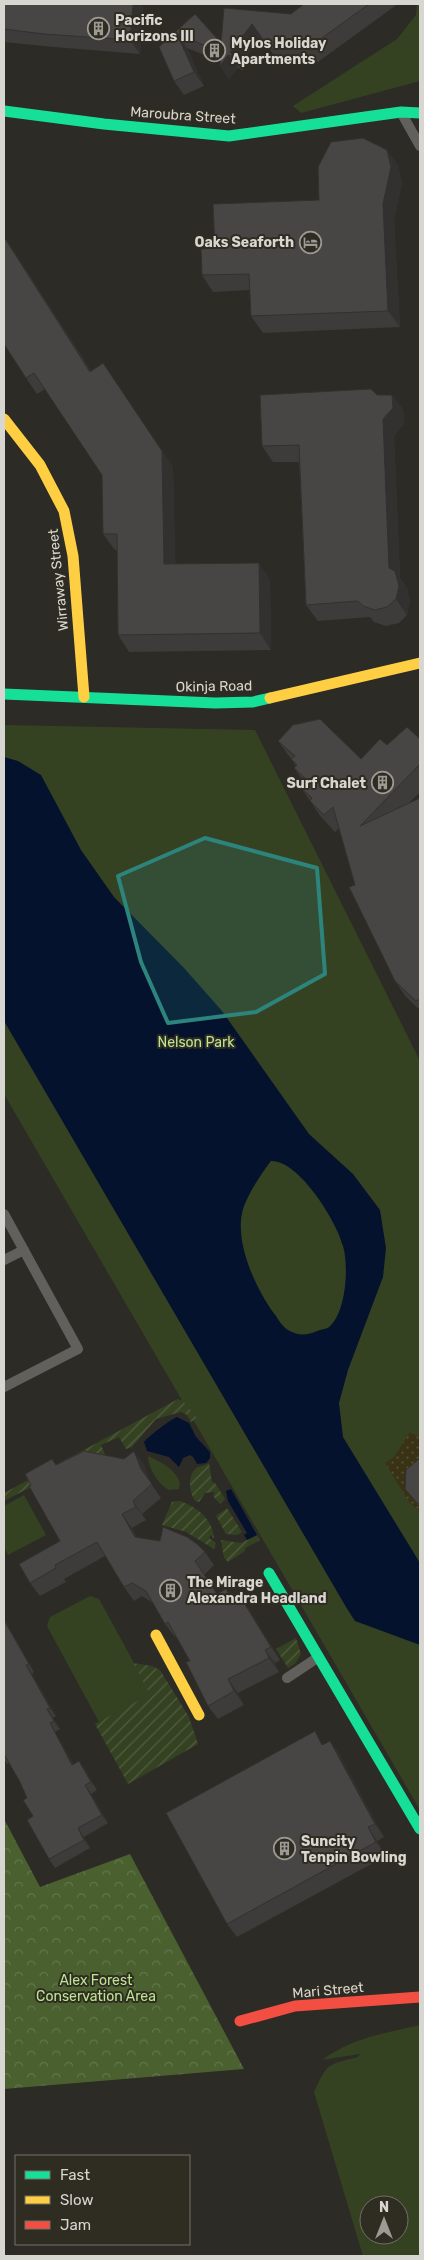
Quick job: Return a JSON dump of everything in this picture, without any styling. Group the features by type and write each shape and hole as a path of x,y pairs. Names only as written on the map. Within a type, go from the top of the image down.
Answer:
{"street":[{"name":"Maroubra Street","path":"4,111 104,124 229,136 401,112 420,113"},
{"name":"Wirraway Street","path":"4,419 40,465 64,511 73,556 84,697"},
{"name":"Okinja Road","path":"4,694 214,703 253,702 420,663"},
{"path":"268,1573 420,1829"},
{"path":"156,1635 199,1715"},
{"name":"Mari Street","path":"240,2021 295,2006 420,1997"}],"lane":[{"path":"401,112 420,146"},
{"path":"4,1214 78,1349 4,1387"},
{"path":"4,1260 24,1250"},
{"path":"288,1678 318,1658"}],"highlighted area":[{"path":"205,838 317,868 325,974 256,1012 168,1023 141,962 118,876"}],"green space":[{"path":"417,4 420,4 420,81 301,113 293,106 397,39 416,15"},
{"name":"Nelson Park","path":"4,725 255,730 420,1061 420,1810 4,1094"},
{"path":"178,1399 183,1401 197,1418 191,1422 187,1415 181,1412 156,1419 132,1447 126,1449 119,1437 101,1445 106,1456 64,1470 4,1501 4,1493"},
{"path":"148,1456 171,1469 180,1482 179,1489 169,1490 161,1484 152,1470"},
{"path":"209,1463 212,1482 215,1483 225,1499 220,1504 213,1496 215,1492 205,1493 199,1502 195,1501 191,1493 190,1483 194,1470"},
{"path":"24,1495 46,1535 8,1555 4,1547 4,1506"},
{"path":"180,1501 198,1510 211,1525 214,1539 211,1535 209,1538 216,1543 214,1549 186,1532 162,1525 172,1502"},
{"path":"227,1508 242,1532 237,1535 226,1534 216,1516"},
{"path":"257,1535 260,1540 245,1548 245,1551 228,1562 224,1558 221,1540 241,1543"},
{"path":"90,1596 99,1599 151,1694 99,1722 47,1626 50,1617"},
{"path":"296,1638 301,1654 295,1664 288,1668 276,1649"},
{"path":"133,1663 152,1666 160,1670 189,1717 198,1744 128,1784 95,1724 150,1694"},
{"name":"Alex Forest Conservation Area","path":"4,1819 40,1887 130,1854 244,2069 4,2089"},
{"path":"420,2025 420,2256 363,2256 360,2245 409,2245 409,2195 359,2195 359,2243 314,2092 322,2075 329,2067 358,2057 360,2054 322,2060 345,2046 382,2034"}],"sand":[{"path":"410,1432 420,1438 420,1512 409,1502 385,1463 394,1457"}],"water":[{"path":"4,757 18,761 41,775 81,850 114,897 184,968 222,1011 309,1134 353,1174 380,1210 386,1248 383,1277 348,1370 339,1403 343,1437 420,1563 420,1645 355,1621 4,1021","holes":["271,1161 282,1163 305,1181 325,1208 339,1235 345,1255 345,1288 340,1310 329,1327 308,1334 296,1334 286,1329 268,1305 248,1264 241,1233 241,1219 244,1206 260,1177"]},
{"path":"177,1417 189,1423 196,1437 210,1452 210,1458 206,1463 197,1464 190,1455 183,1458 179,1467 169,1457 147,1451 144,1442"},
{"path":"231,1489 257,1535 247,1540 244,1535 247,1533 228,1501 226,1491"}],"building":[{"name":"Pacific Horizons III","path":"4,4 133,4 130,40 44,34 4,29"},
{"path":"304,4 369,4 308,48 270,49 252,24 230,52 234,57 228,55 220,66 221,52 177,34 194,72 174,81 159,47 195,14 221,43 224,8 291,14"},
{"name":"Oaks Seaforth","path":"363,138 387,150 391,167 383,204 388,311 251,316 249,274 202,275 201,249 215,248 213,204 319,200 318,167 331,142"},
{"path":"4,237 90,372 103,363 162,451 164,564 259,563 260,633 118,635 117,534 103,534 102,475 34,373 26,378 4,344"},
{"path":"371,389 377,395 392,395 393,408 383,419 389,568 395,571 399,586 396,599 387,607 375,610 363,606 358,601 306,605 299,445 262,446 260,395"},
{"path":"320,719 361,759 380,739 387,745 407,727 420,739 420,764 360,826 420,798 420,999 416,1001 395,981 349,887 355,885 333,807 324,815 310,801 312,798 302,789 309,782 294,768 297,765 291,759 295,756 278,741 293,725"},
{"name":"The Mirage Alexandra Headland","path":"84,1451 124,1459 134,1451 141,1469 152,1484 133,1501 136,1507 122,1514 135,1537 160,1541 163,1527 187,1537 197,1544 205,1552 195,1561 217,1594 226,1589 233,1601 241,1598 271,1647 265,1650 269,1658 228,1679 234,1691 208,1706 186,1662 190,1661 168,1622 165,1624 146,1591 132,1583 124,1587 97,1542 55,1565 56,1568 30,1583 19,1564 60,1541 29,1486 31,1485 25,1474 52,1459 56,1465"},
{"path":"420,1458 420,1504 418,1504 405,1489 406,1470"},
{"path":"4,1620 29,1664 26,1665 50,1708 47,1709 54,1721 50,1723 72,1765 79,1761 91,1782 85,1785 102,1815 78,1828 84,1840 49,1859 27,1820 33,1816 23,1800 27,1798 4,1754"},
{"name":"Suncity Tenpin Bowling","path":"315,1731 322,1745 330,1741 375,1824 368,1827 376,1842 227,1924 166,1813"}],"traffic: fast":[{"path":"4,111 104,124 229,136 401,112 420,113"},
{"path":"4,694 215,703 253,702 270,698"},
{"path":"269,1573 420,1829"}],"traffic: slow":[{"path":"4,419 40,465 64,511 73,556 84,697"},
{"path":"270,698 420,663"},
{"path":"156,1635 199,1715"}],"traffic: jam":[{"path":"240,2021 295,2006 420,1997"}],"place":[{"name":"Pacific Horizons III","path":"99,28"},
{"name":"Mylos Holiday Apartments","path":"215,51"},
{"name":"Oaks Seaforth","path":"310,242"},
{"name":"Surf Chalet","path":"382,783"},
{"name":"The Mirage Alexandra Headland","path":"171,1590"},
{"name":"Suncity Tenpin Bowling","path":"285,1849"}]}
